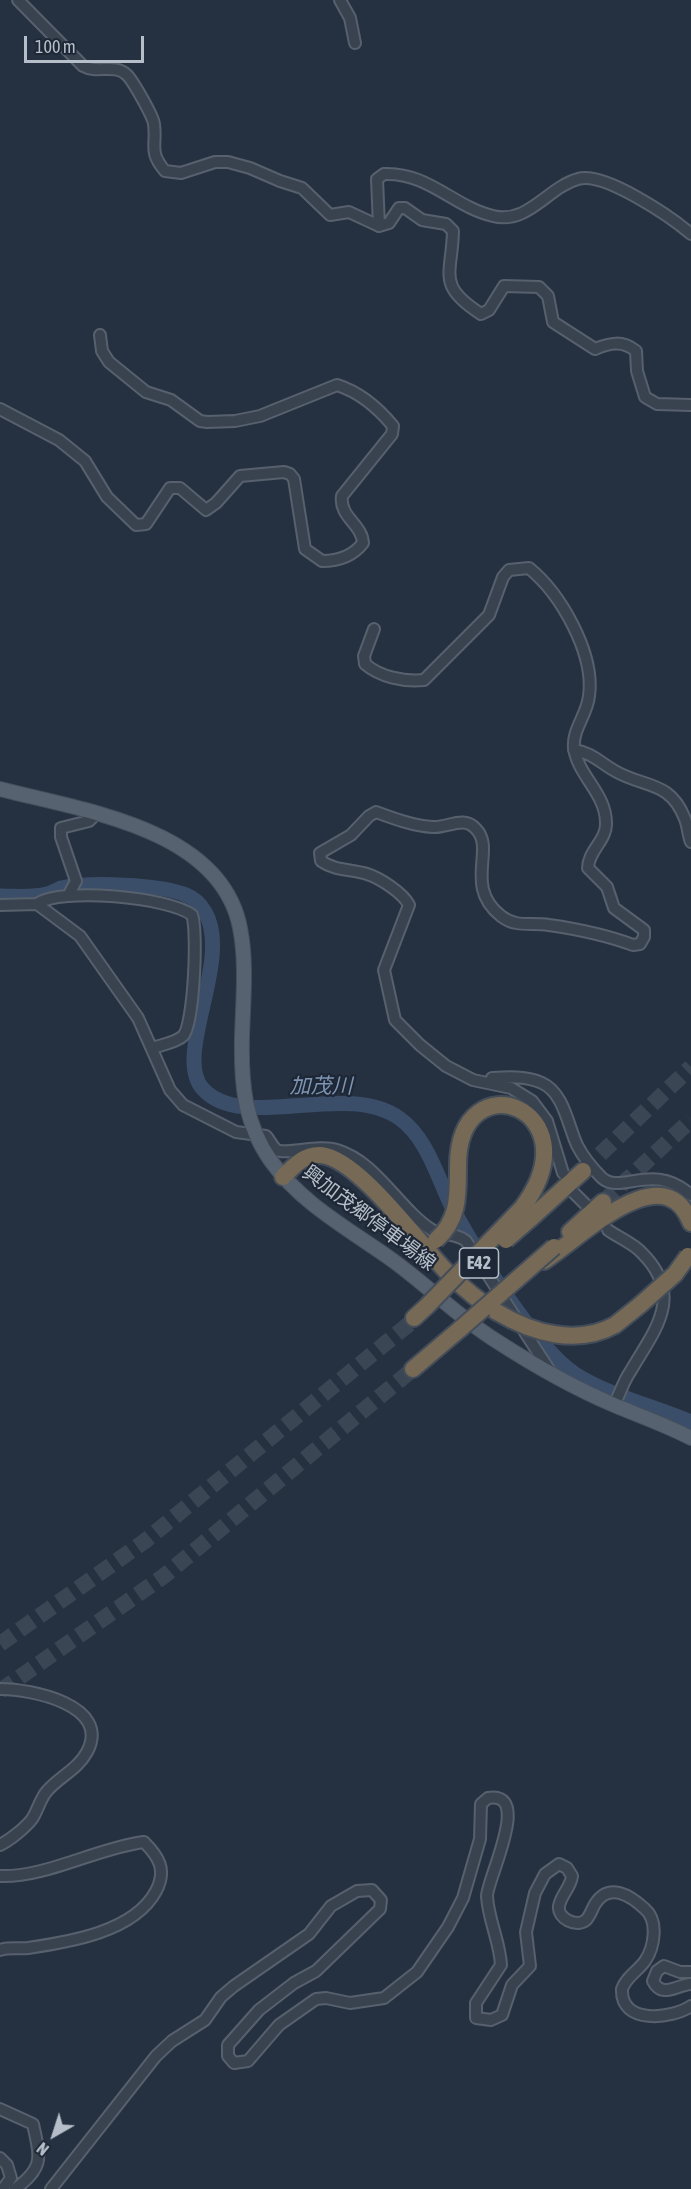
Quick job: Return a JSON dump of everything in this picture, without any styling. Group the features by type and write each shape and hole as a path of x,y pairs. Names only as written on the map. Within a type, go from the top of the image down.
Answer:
{"highway":[{"path":"429,1243 446,1230 455,1213 461,1137 474,1116 496,1106 511,1106 525,1112 540,1130 545,1155 539,1182 526,1214"},
{"path":"283,1177 299,1161 309,1157 333,1158 369,1185 429,1243 462,1286 497,1312 535,1330 568,1336 593,1334 615,1325 669,1281 690,1253"},
{"name":"E42","path":"415,1319 526,1214 584,1171"},
{"path":"555,1250 619,1208 641,1197 656,1195 674,1201 684,1209 691,1223"},
{"name":"E42","path":"413,1369 523,1274 555,1250 603,1202"}],"main road":[{"name":"興加茂郷停車場線","path":"0,789 97,813 138,826 185,852 210,873 229,899 240,926 243,946 241,1062 244,1097 253,1129 283,1177 316,1207 389,1258 480,1330 550,1371 691,1438"}],"street":[{"path":"18,0 83,66 88,69 116,69 127,75 154,122 155,159 165,171 181,173 215,162 239,165 302,188 330,215 350,212 379,226 389,223 399,208 405,208 422,220 446,224 453,231 447,275 457,293 478,312 481,314 489,310 504,286 539,287 548,296 553,322 581,343 595,349 613,342 628,345 636,351 637,371 645,397 657,404 691,405"},
{"path":"340,0 350,18 356,43"},
{"path":"379,226 377,179 384,174 423,181 482,213 509,217 524,213 571,182 588,178 642,200 668,215 691,234"},
{"path":"0,409 59,440 85,461 107,497 136,525 146,524 170,488 180,488 206,510 216,503 240,476 284,472 290,474 294,479 300,527 305,549 311,555 322,561 332,561 345,557 363,543 362,533 346,515 341,504 342,496 392,434 393,426 384,415 359,396 337,385 260,416 235,421 200,421 171,400 146,392 109,362 102,351 100,335"},
{"path":"375,628 364,656 365,664 382,674 410,681 424,680 489,615 503,577 509,570 529,568 544,580 557,597 570,621 585,658 589,696 584,715 574,736 574,750 603,802 607,826 588,859 588,868 607,887 614,908 644,930 644,937 640,944 633,945 542,923 519,925 502,917 485,901 482,891 482,840 477,829 469,823 456,822 432,827 402,821 376,812 351,835 320,853 321,861 330,868 367,874 406,899 409,905 384,970 394,1020 429,1052 468,1078 511,1088 538,1106 552,1134 563,1173"},
{"path":"574,750 595,755 615,772 657,787 671,797 686,820 691,842"},
{"path":"68,896 76,881 61,837 61,828 89,821 97,813"},
{"path":"0,905 37,904 68,896 143,899 169,904 192,915 196,934 194,995 186,1030 182,1037 153,1048"},
{"path":"37,904 57,917 84,941 138,1018 171,1090 183,1105 237,1132 253,1129 266,1136 274,1147 282,1152 318,1147 342,1152 363,1165 433,1231 462,1237 550,1371"},
{"path":"468,1078 519,1078 545,1084 564,1109 580,1151 606,1181 616,1185 656,1178 673,1183 691,1195"},
{"path":"574,1193 585,1204"},
{"path":"608,1230 645,1256 657,1275 662,1294 662,1312 657,1329 624,1383 615,1403"},
{"path":"0,1689 13,1689 74,1706 85,1715 90,1727 91,1740 80,1762 47,1790 32,1818 0,1845"},
{"path":"51,2189 156,2056 182,2033 205,2020 221,1997 234,1986 302,1940 332,1906 357,1891 372,1890 381,1900 380,1909 316,1971 294,1983 259,2010 228,2045 228,2056 234,2063 248,2061 279,2025 316,1999 362,2002 384,1998 396,1991 429,1958 463,1898 480,1839 481,1804 488,1798 502,1800 507,1804 508,1811 502,1852 487,1893 501,1965 476,2003 476,2018 491,2020 502,2015 512,1985 530,1966 526,1932 536,1893 549,1870 559,1864 567,1868 572,1876 559,1906 561,1914 568,1920 583,1922 603,1894 615,1892 621,1892 638,1903 652,1918 653,1936 649,1954 622,1989 627,2006 637,2013 649,2016 676,2013 691,2006"},
{"path":"0,1876 24,1875 118,1845 144,1842 157,1855 162,1870 153,1897 112,1928 56,1944 0,1950"},
{"path":"691,1972 680,1972 664,1966 657,1971 653,1981 659,1989 668,1991 691,1984"},
{"path":"0,2109 33,2124 40,2158 35,2170 15,2189"},
{"path":"0,2158 7,2165 11,2178 3,2189"}],"waterway":[{"name":"加茂川","path":"0,896 36,896 73,886 106,885 159,888 186,895 194,900 205,912 212,932 212,955 194,1054 195,1074 203,1089 221,1101 243,1107 352,1104 377,1108 399,1118 409,1126 425,1148 454,1211 492,1274 526,1322 560,1361 575,1374 603,1389 691,1422"}],"tunnel":[{"path":"583,1171 691,1067"},
{"path":"603,1202 691,1120"},
{"path":"0,1644 145,1541 415,1319"},
{"path":"0,1691 164,1576 413,1369"}]}
